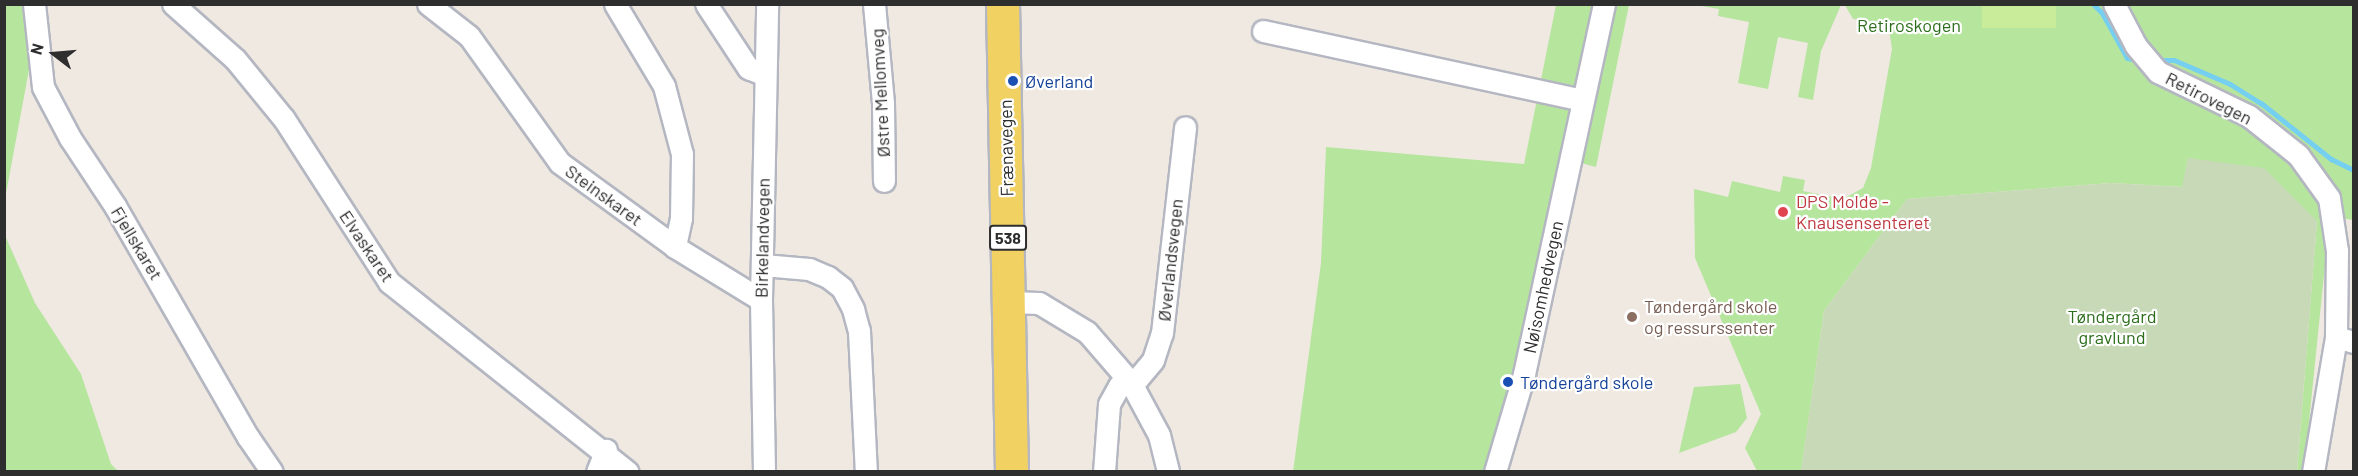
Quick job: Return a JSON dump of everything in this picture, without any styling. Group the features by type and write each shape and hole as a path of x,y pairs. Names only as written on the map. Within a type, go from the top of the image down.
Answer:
{"main road":[{"name":"Frænavegen","path":"1004,4 1012,471"}],"street":[{"name":"Fjellskaret","path":"34,4 44,87 70,138 115,206 248,437 272,471"},
{"name":"Elvaskaret","path":"173,4 235,59 284,119 389,282 606,450 628,471"},
{"name":"Steinskaret","path":"428,4 470,36 560,163 675,247 761,300"},
{"path":"615,4 664,86 682,154 681,218 675,247"},
{"path":"706,4 748,68 763,74"},
{"name":"Birkelandvegen","path":"764,471 761,300 763,74 767,4"},
{"name":"Østre Mellomveg","path":"874,4 883,103 884,181"},
{"name":"Nøisomhedvegen","path":"1495,471 1524,374 1604,4"},
{"name":"Retirovegen","path":"2114,4 2136,46 2158,72 2249,116 2298,155 2329,198 2337,250 2345,339 2313,471"},
{"path":"1263,31 1583,100"},
{"name":"Øverlandsvegen","path":"1104,471 1109,404 1119,386 1131,383 1153,360 1162,333 1185,127"},
{"path":"763,265 809,269 828,277 842,288 853,309 859,331 866,471"},
{"path":"1009,302 1039,303 1087,332 1131,383 1159,435 1168,471"},
{"path":"597,471 606,450"}],"green space":[{"path":"5,5 41,5 5,199"},
{"path":"1556,5 1612,5 1504,471 1293,472 1321,263 1326,147 1524,164"},
{"path":"1617,5 1629,5 1596,167 1581,163"},
{"path":"1696,5 1841,5 1821,51 1813,100 1798,97 1808,43 1778,37 1768,89 1738,83 1749,22 1718,16 1719,9"},
{"name":"Retiroskogen","path":"1845,5 2353,5 2353,220 2330,216 2304,471 2297,471 2317,221 2188,158 2183,187 2111,183 1907,199 1824,311 1801,472 1757,471 1745,448 1761,414 1695,258 1694,189 1728,197 1732,181 1780,192 1783,176 1805,180 1803,191 1843,199 1863,188 1871,168 1892,49 1888,24 1853,19"},
{"path":"1982,5 2056,5 2056,28 1982,28"},
{"name":"Tøndergård gravlund","path":"2188,158 2264,168 2317,221 2297,471 1801,471 1824,311 1907,199 2111,183 2182,187"},
{"path":"4,233 35,303 81,374 111,464 118,471 5,471"},
{"path":"1740,384 1747,418 1736,432 1679,453 1694,387"}],"waterway":[{"path":"2093,4 2102,13 2127,58 2141,61"},
{"path":"2156,60 2174,60 2230,84 2261,103 2331,159 2354,170"}],"place":[{"name":"Øverland","path":"1013,81"},
{"name":"DPS Molde - Knausensenteret","path":"1783,212"},
{"name":"Tøndergård skole og ressurssenter","path":"1632,317"},
{"name":"Tøndergård skole","path":"1508,382"}]}
